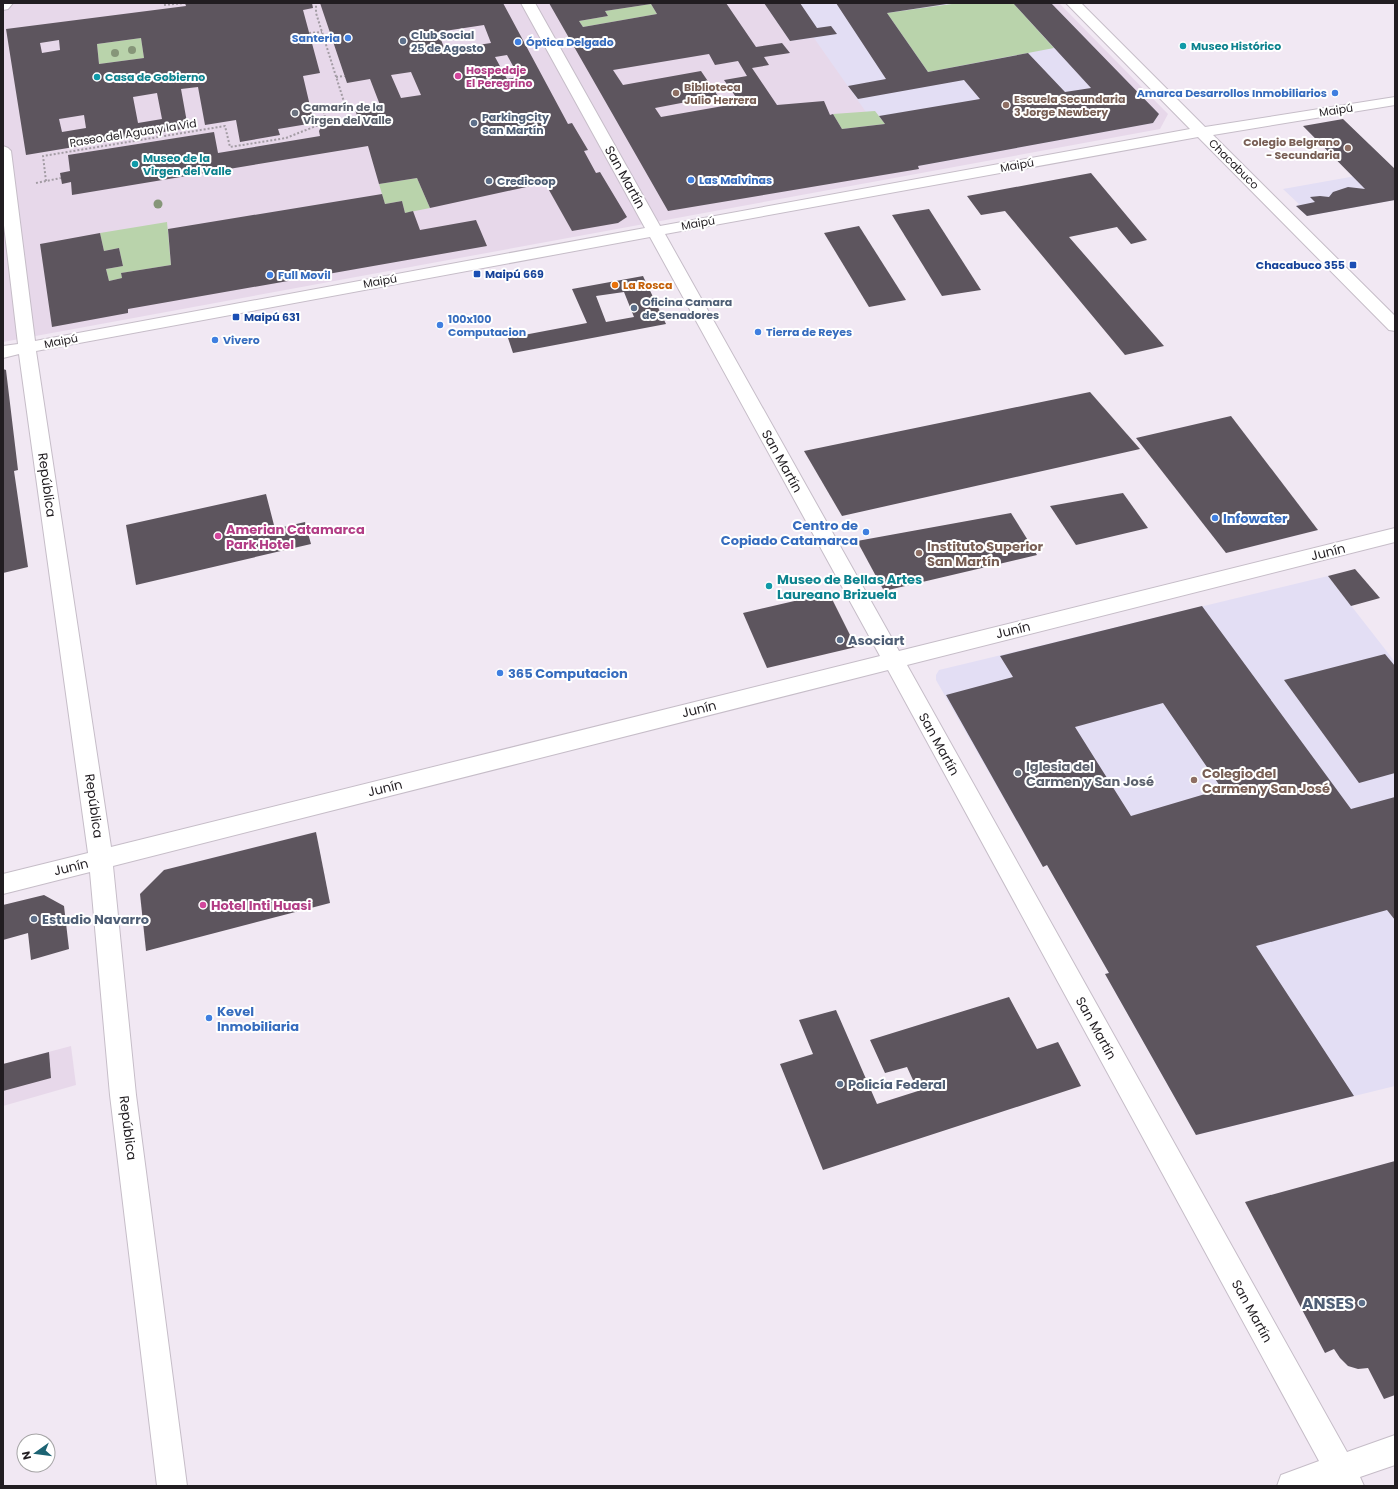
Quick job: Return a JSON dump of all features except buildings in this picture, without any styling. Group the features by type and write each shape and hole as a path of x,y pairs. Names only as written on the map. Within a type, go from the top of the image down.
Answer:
{"street":[{"path":"3,6 6,3"},
{"name":"San Martín","path":"528,3 1344,1477"},
{"name":"Chacabuco","path":"1073,3 1395,326"},
{"name":"Maipú","path":"3,352 655,231 1201,132 1395,101"},
{"name":"República","path":"3,151 27,348 101,860 124,1095 172,1486"},
{"name":"Junín","path":"3,884 1395,535"},
{"path":"1292,1486 1344,1477 1395,1450"}],"path":[{"path":"164,6 185,3"},
{"path":"311,110 345,105 316,13 316,3"},
{"path":"309,33 322,32"},
{"path":"336,77 345,76"},
{"name":"Paseo del Agua y la Vid","path":"46,181 43,156 225,126 230,147 286,138 326,122 323,108"}],"shaded area":[{"path":"3,3 1059,3 1168,114 1160,129 3,342"},
{"path":"764,3 1051,3 1159,114 1153,123 918,166 875,111 866,112 814,38 790,41"},
{"path":"1395,169 1395,200 1307,216 1296,206 1299,204 1283,189"},
{"name":"Colegio del Carmen y San José","path":"1328,576 1395,662 1395,1086 1196,1135 1105,974 1109,973 1047,865 1043,867 936,680 936,675 939,670"},
{"path":"71,1046 76,1085 3,1106 3,1064"}],"green space":[{"path":"959,3 1013,3 1054,48 928,72 887,13"},
{"path":"651,4 657,14 583,27 579,21 608,16 605,11"},
{"path":"141,38 144,58 99,64 97,44"},
{"path":"875,111 885,124 842,129 833,114"},
{"path":"417,178 430,208 405,213 402,201 385,204 379,184"},
{"path":"167,222 171,265 121,273 122,278 109,281 106,269 123,266 119,248 104,251 100,233"}],"place":[{"name":"Santeria","path":"348,38"},
{"name":"Club Social 25 de Agosto","path":"403,41"},
{"name":"Óptica Delgado","path":"518,42"},
{"name":"Museo Histórico","path":"1183,46"},
{"name":"Hospedaje El Peregrino","path":"458,76"},
{"name":"Casa de Gobierno","path":"97,77"},
{"name":"Biblioteca Julio Herrera","path":"676,93"},
{"name":"Amarca Desarrollos Inmobiliarios","path":"1335,93"},
{"name":"Escuela Secundaria 3 Jorge Newbery","path":"1006,105"},
{"name":"Camarín de la Virgen del Valle","path":"295,113"},
{"name":"ParkingCity San Martín","path":"474,123"},
{"name":"Colegio Belgrano - Secundaria","path":"1348,148"},
{"name":"Museo de la Virgen del Valle","path":"135,164"},
{"name":"Las Malvinas","path":"691,180"},
{"name":"Credicoop","path":"489,181"},
{"name":"Chacabuco 355","path":"1353,265"},
{"name":"Maipú 669","path":"477,274"},
{"name":"Full Movil","path":"270,275"},
{"name":"La Rosca","path":"615,285"},
{"name":"Oficina Camara de Senadores","path":"634,308"},
{"name":"Maipú 631","path":"236,317"},
{"name":"100x100 Computacion","path":"440,325"},
{"name":"Tierra de Reyes","path":"758,332"},
{"name":"Vivero","path":"215,340"},
{"name":"Infowater","path":"1215,518"},
{"name":"Centro de Copiado Catamarca","path":"866,532"},
{"name":"Amerian Catamarca Park Hotel","path":"218,536"},
{"name":"Instituto Superior San Martín","path":"919,553"},
{"name":"Museo de Bellas Artes Laureano Brizuela","path":"769,586"},
{"name":"Asociart","path":"840,640"},
{"name":"365 Computacion","path":"500,673"},
{"name":"Iglesia del Carmen y San José","path":"1018,773"},
{"name":"Colegio del Carmen y San José","path":"1194,780"},
{"name":"Hotel Inti Huasi","path":"203,905"},
{"name":"Estudio Navarro","path":"34,919"},
{"name":"Kevel Inmobiliaria","path":"209,1018"},
{"name":"Policía Federal","path":"840,1084"},
{"name":"ANSES","path":"1362,1303"}]}
